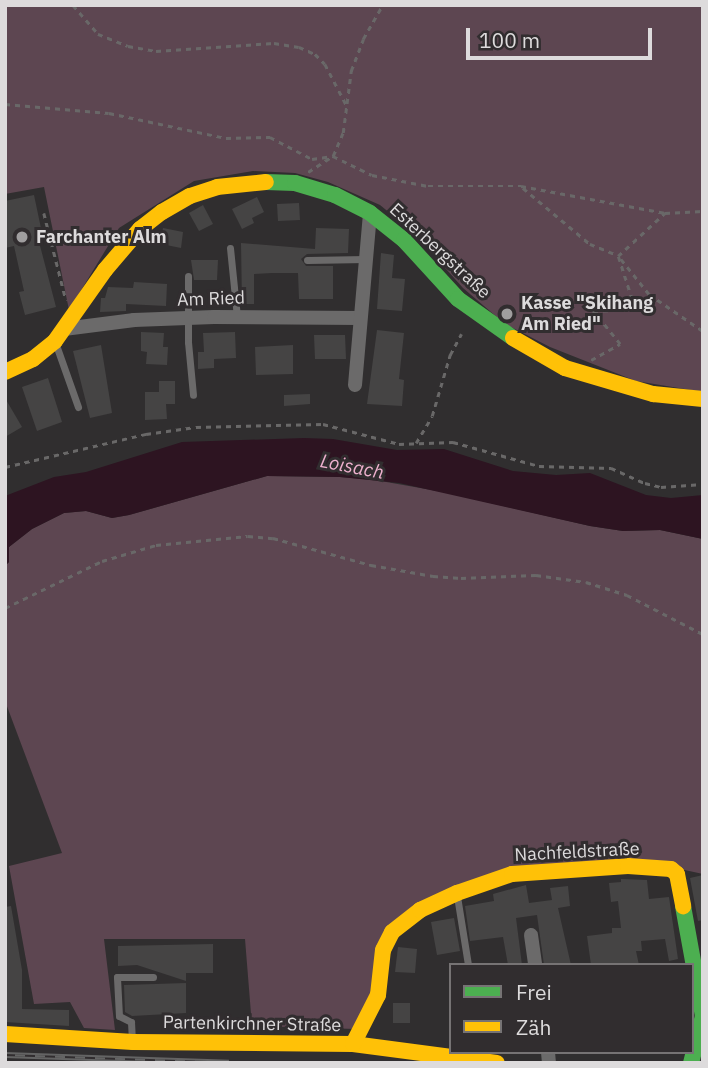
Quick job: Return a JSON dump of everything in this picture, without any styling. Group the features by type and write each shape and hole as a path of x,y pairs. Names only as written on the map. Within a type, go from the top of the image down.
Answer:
{"street":[{"name":"Esterbergstraße","path":"5,372 33,359 63,330 105,270 140,229 162,212 190,196 217,187 251,182 295,183 335,195 370,214 404,240 458,299 500,331 565,368 653,394 703,399"},
{"path":"355,385 370,214"},
{"name":"Am Ried","path":"63,330 134,320 360,318"},
{"name":"Nachfeldstraße","path":"353,1044 378,995 383,950 392,932 420,910 457,893 512,874 628,866 671,869 677,874 699,967 695,992 702,1016 694,1050"},
{"path":"531,935 535,963"},
{"name":"Partenkirchner Straße","path":"5,1034 132,1042 353,1044 497,1063"}],"lane":[{"path":"230,248 237,317"},
{"path":"307,260 366,259"},
{"path":"188,276 187,320 193,395"},
{"path":"63,330 78,407"},
{"path":"457,893 468,963"},
{"path":"132,1042 131,1022 119,1016 117,977 153,977"}],"path":[{"path":"73,5 98,34 128,46 156,51 274,43 299,47 315,54 325,64 347,106"},
{"path":"295,183 333,156 343,133 351,71 383,5"},
{"path":"5,104 109,113 226,138 270,136 312,159 333,156 372,175 428,186 520,186 665,213 703,211"},
{"path":"520,186 590,244 618,256 649,294 703,331"},
{"path":"44,213 63,330"},
{"path":"618,256 665,213"},
{"path":"586,374 582,365 620,344 593,311 635,309 618,256"},
{"path":"416,443 432,416 450,355 461,334"},
{"path":"5,467 146,435 196,427 323,424 398,444 453,442 539,466 611,468 645,483 662,487 703,484"},
{"path":"5,608 102,561 156,545 248,536 273,538 371,565 433,576 461,578 536,575 586,582 627,596 703,634"}],"shaded area":[{"path":"5,5 703,5 703,392 636,381 550,347 505,324 463,288 413,232 380,205 328,182 295,173 253,171 194,181 119,228 69,310 44,187 5,194"},
{"path":"267,476 375,480 443,492 590,526 623,531 660,530 703,539 703,874 680,869 511,870 403,919 356,1029 252,1026 245,939 104,939 115,1030 84,1028 70,1002 34,1004 9,866 62,853 5,701 5,566 9,562 9,547 32,529 64,513 86,511 112,518 129,515"}],"water":[{"name":"Loisach","path":"333,439 397,450 444,449 513,471 556,475 590,473 646,495 671,498 703,495 703,539 660,530 623,531 590,526 399,483 340,477 267,476 129,515 112,518 86,511 64,513 32,529 9,547 9,562 5,566 5,496 54,477 86,472 182,442"}],"building":[{"name":"Farchanter Alm","path":"34,195 42,233 37,234 56,307 25,315 19,292 24,291 14,246 5,248 5,201"},
{"path":"257,197 264,212 252,218 254,223 242,229 232,209"},
{"path":"299,203 300,220 278,221 277,204"},
{"path":"203,205 213,224 199,231 189,213"},
{"path":"163,228 183,232 181,248 161,244"},
{"path":"316,228 349,229 348,253 307,254 301,259 306,266 333,266 333,299 299,299 298,273 272,273 254,274 254,304 242,304 241,243 315,249"},
{"path":"381,253 394,255 392,278 405,279 402,311 377,309"},
{"path":"191,260 218,260 217,280 194,280"},
{"path":"134,282 167,284 166,306 126,304 126,311 100,312 101,298 105,298 108,287 133,288"},
{"path":"377,330 404,333 399,379 404,380 402,406 367,404"},
{"path":"141,332 164,333 163,347 168,347 167,365 146,364 147,352 141,351"},
{"path":"235,332 236,358 214,359 214,368 198,369 198,352 204,352 203,333"},
{"path":"314,335 345,335 346,359 315,359"},
{"path":"101,345 112,413 90,418 73,351"},
{"path":"293,345 293,374 256,375 255,347"},
{"path":"48,378 62,422 37,431 22,387"},
{"path":"159,381 175,381 175,404 166,404 167,419 145,420 145,392 159,392"},
{"path":"310,394 310,404 284,406 284,395"},
{"path":"5,398 22,427 5,437"},
{"path":"703,875 703,920 698,921 690,878"},
{"path":"621,879 647,880 649,899 669,897 678,959 669,961 665,939 641,941 642,951 636,951 639,963 591,963 587,936 612,933 612,928 621,928 618,901 611,902 609,883 621,882"},
{"path":"526,885 529,903 552,900 550,888 568,886 570,906 558,908 571,963 544,963 537,915 516,918 522,963 508,963 503,937 470,941 465,906 494,901 493,894"},
{"path":"11,906 22,970 22,1009 69,1010 69,1026 5,1022 5,907"},
{"path":"454,918 460,951 437,955 431,922"},
{"path":"213,944 213,973 186,973 186,981 137,965 118,966 118,946"},
{"path":"398,947 417,949 415,973 395,972"},
{"path":"186,983 186,1013 132,1016 125,1012 124,985"},
{"path":"393,1003 410,1003 410,1023 393,1023"}],"railway":[{"path":"5,1055 229,1063"}],"traffic: fast":[{"path":"266,182 295,183 335,195 370,213 404,240 458,299 513,338"},
{"path":"683,906 693,963"},
{"path":"694,966 703,1016 694,1051"},
{"path":"691,1063 693,1054"}],"traffic: slow":[{"path":"5,372 33,359 55,341 105,270 140,229 162,212 190,196 217,187 266,182"},
{"path":"513,338 565,368 653,394 703,399"},
{"path":"353,1044 378,995 383,950 392,932 420,910 457,893 512,874 628,866 671,869 677,874 683,906"},
{"path":"5,1034 133,1042 353,1044 497,1063"}],"place":[{"name":"Farchanter Alm","path":"22,237"},
{"name":"Kasse \"Skihang Am Ried\"","path":"507,314"}]}
